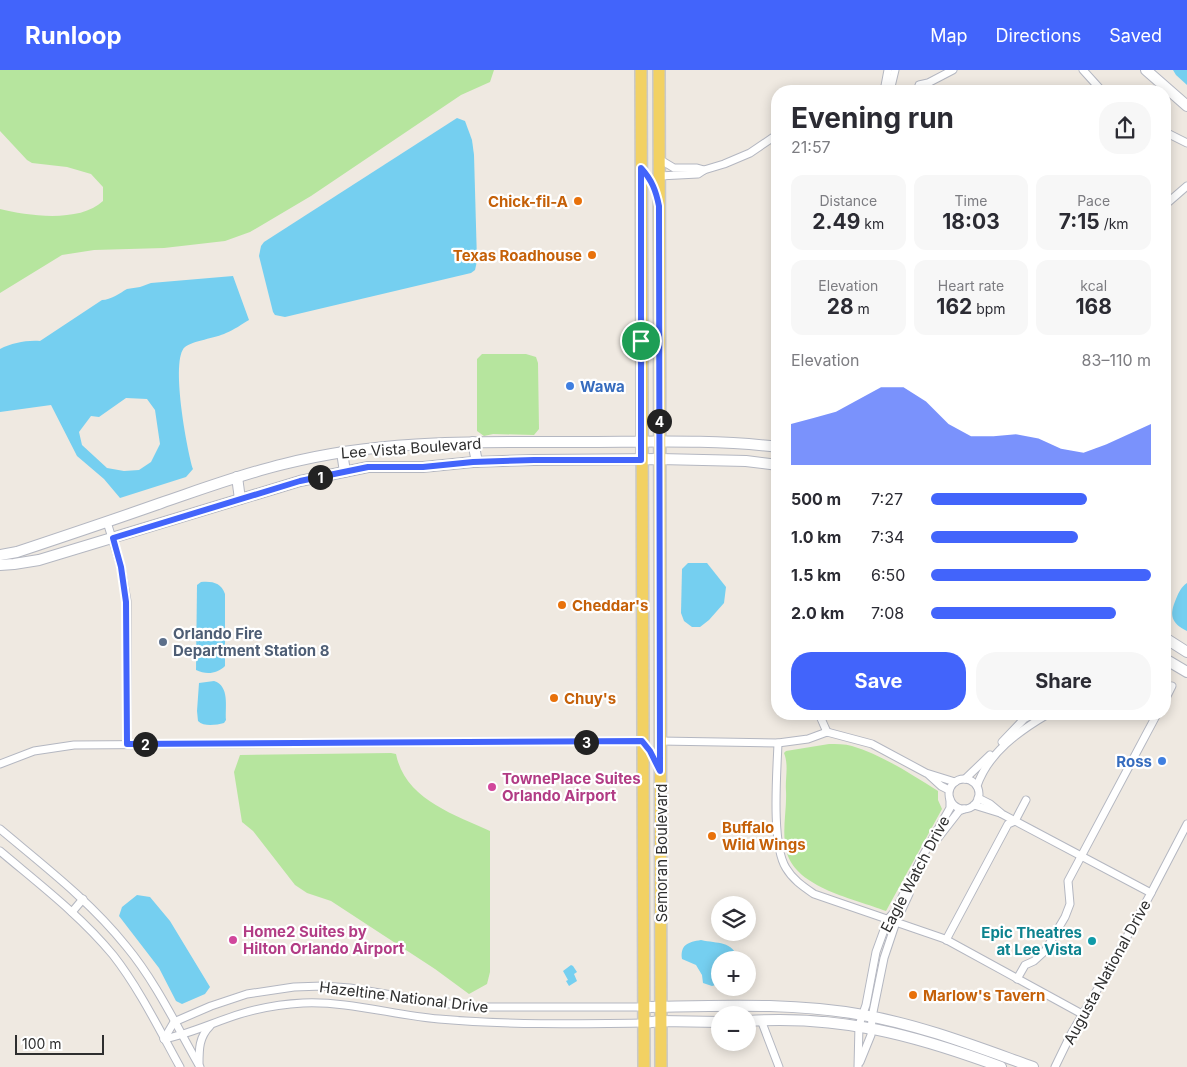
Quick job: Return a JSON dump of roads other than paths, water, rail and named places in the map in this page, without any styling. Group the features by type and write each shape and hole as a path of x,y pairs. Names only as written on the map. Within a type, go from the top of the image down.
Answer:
{"main road":[{"name":"Semoran Boulevard","path":"641,70 644,1067"},
{"name":"Semoran Boulevard","path":"659,70 661,1067"},
{"path":"641,109 649,153 659,176"},
{"path":"641,168 650,178 659,206"},
{"path":"642,711 651,731 660,741"},
{"path":"642,741 650,751 660,771"}],"street":[{"path":"885,85 888,70"},
{"path":"891,85 895,70"},
{"path":"919,85 928,83 953,70"},
{"path":"1083,70 1097,85"},
{"path":"1146,70 1163,85"},
{"path":"1171,92 1187,106"},
{"path":"1171,135 1187,143"},
{"path":"659,176 698,174 750,153 771,139"},
{"path":"659,159 674,168 697,168 704,170"},
{"path":"1171,200 1187,186"},
{"name":"Lee Vista Boulevard","path":"0,556 107,522 237,477 284,463 342,452 406,445 473,442 660,441 771,446"},
{"path":"473,442 477,462"},
{"path":"342,452 345,472"},
{"name":"Lee Vista Boulevard","path":"0,565 39,560 300,481 368,467 423,467 477,462 660,459 746,461 771,464"},
{"path":"237,477 240,499"},
{"path":"107,522 121,567 126,602 127,744"},
{"path":"1171,642 1187,652"},
{"path":"1171,663 1187,672"},
{"path":"822,720 827,732"},
{"path":"660,741 778,743 808,739 827,732 872,744 926,773 955,782 965,779 1023,720"},
{"path":"976,786 980,775 992,757 1027,726 1038,720"},
{"path":"1017,979 1025,965 1034,962 1045,951 1065,917 1070,904 1068,881 1154,720"},
{"path":"0,764 19,756 45,749 74,745 642,741"},
{"path":"778,743 777,835 780,855 786,868 797,882 814,894 946,940 1082,1014"},
{"path":"926,773 941,786 950,790 955,782"},
{"path":"965,779 974,782 976,786 978,798 974,805 1002,814"},
{"name":"Eagle Watch Drive","path":"867,1016 871,1035 858,1067 859,1025 867,1016 895,911 922,857 950,808 950,790"},
{"path":"978,798 990,804 1002,814"},
{"name":"Eagle Watch Drive","path":"950,799 955,806 964,809"},
{"path":"946,940 1009,824 1015,821 1026,800"},
{"name":"Eagle Watch Drive","path":"892,921 936,840 959,810 974,805"},
{"name":"Augusta National Drive","path":"1002,814 1151,893 1082,1014 1055,1067"},
{"path":"1151,893 1187,824"},
{"path":"0,829 107,923 146,974 200,1066"},
{"path":"0,851 72,912 95,935 114,958 180,1067"},
{"path":"72,912 83,900"},
{"name":"Hazeltine National Drive","path":"174,1022 238,997 274,989 305,986 350,988 474,1007 785,1007 867,1016 937,1033 1033,1067"},
{"name":"Hazeltine National Drive","path":"164,1038 182,1035 262,1008 313,1003 342,1004 404,1015 513,1024 711,1022"},
{"path":"756,1020 793,1020 859,1025 903,1034 1002,1067"},
{"path":"761,1020 779,1067"},
{"path":"164,1038 174,1022"},
{"path":"200,1066 200,1042 210,1025"}],"water":[{"path":"1173,70 1187,70 1187,85 1176,75"},
{"path":"457,118 465,121 472,140 474,155 477,261 475,270 471,273 285,317 275,315 259,256 264,242"},
{"path":"233,276 249,320 222,335 188,345 181,355 179,386 181,405 193,469 186,477 120,498 104,479 77,456 51,405 0,412 0,349 19,342 40,341 102,300 112,298 127,289 151,283","holes":["126,398 147,399 155,410 160,444 151,462 139,470 124,471 107,468 82,445 79,432 91,416 99,417"]},
{"path":"688,563 707,563 726,587 724,603 700,627 692,627 684,621 681,613 682,569"},
{"path":"201,582 216,584 221,587 225,594 225,666 211,673 196,670 197,585"},
{"path":"1187,583 1187,631 1175,622 1172,614 1178,594"},
{"path":"214,681 225,692 226,720 224,723 203,724 198,721 197,711 199,683"},
{"path":"137,895 150,897 170,921 210,987 205,994 182,1004 176,1001 159,968 119,916 122,907"},
{"path":"701,940 724,944 734,951 711,951 711,986 703,983 702,975 696,965 682,959 682,950 692,942"},
{"path":"571,965 577,972 574,974 577,981 569,986 563,971"}],"place":[{"name":"Chick-fil-A","path":"578,201"},
{"name":"Texas Roadhouse","path":"592,255"},
{"name":"Wawa","path":"570,386"},
{"name":"Cheddar's","path":"562,605"},
{"name":"Orlando Fire Department Station 8","path":"163,642"},
{"name":"Chuy's","path":"554,698"},
{"name":"Ross","path":"1162,761"},
{"name":"TownePlace Suites Orlando Airport","path":"492,787"},
{"name":"Buffalo Wild Wings","path":"712,836"},
{"name":"Home2 Suites by Hilton Orlando Airport","path":"233,940"},
{"name":"Epic Theatres at Lee Vista","path":"1092,941"},
{"name":"Marlow's Tavern","path":"913,995"}]}
